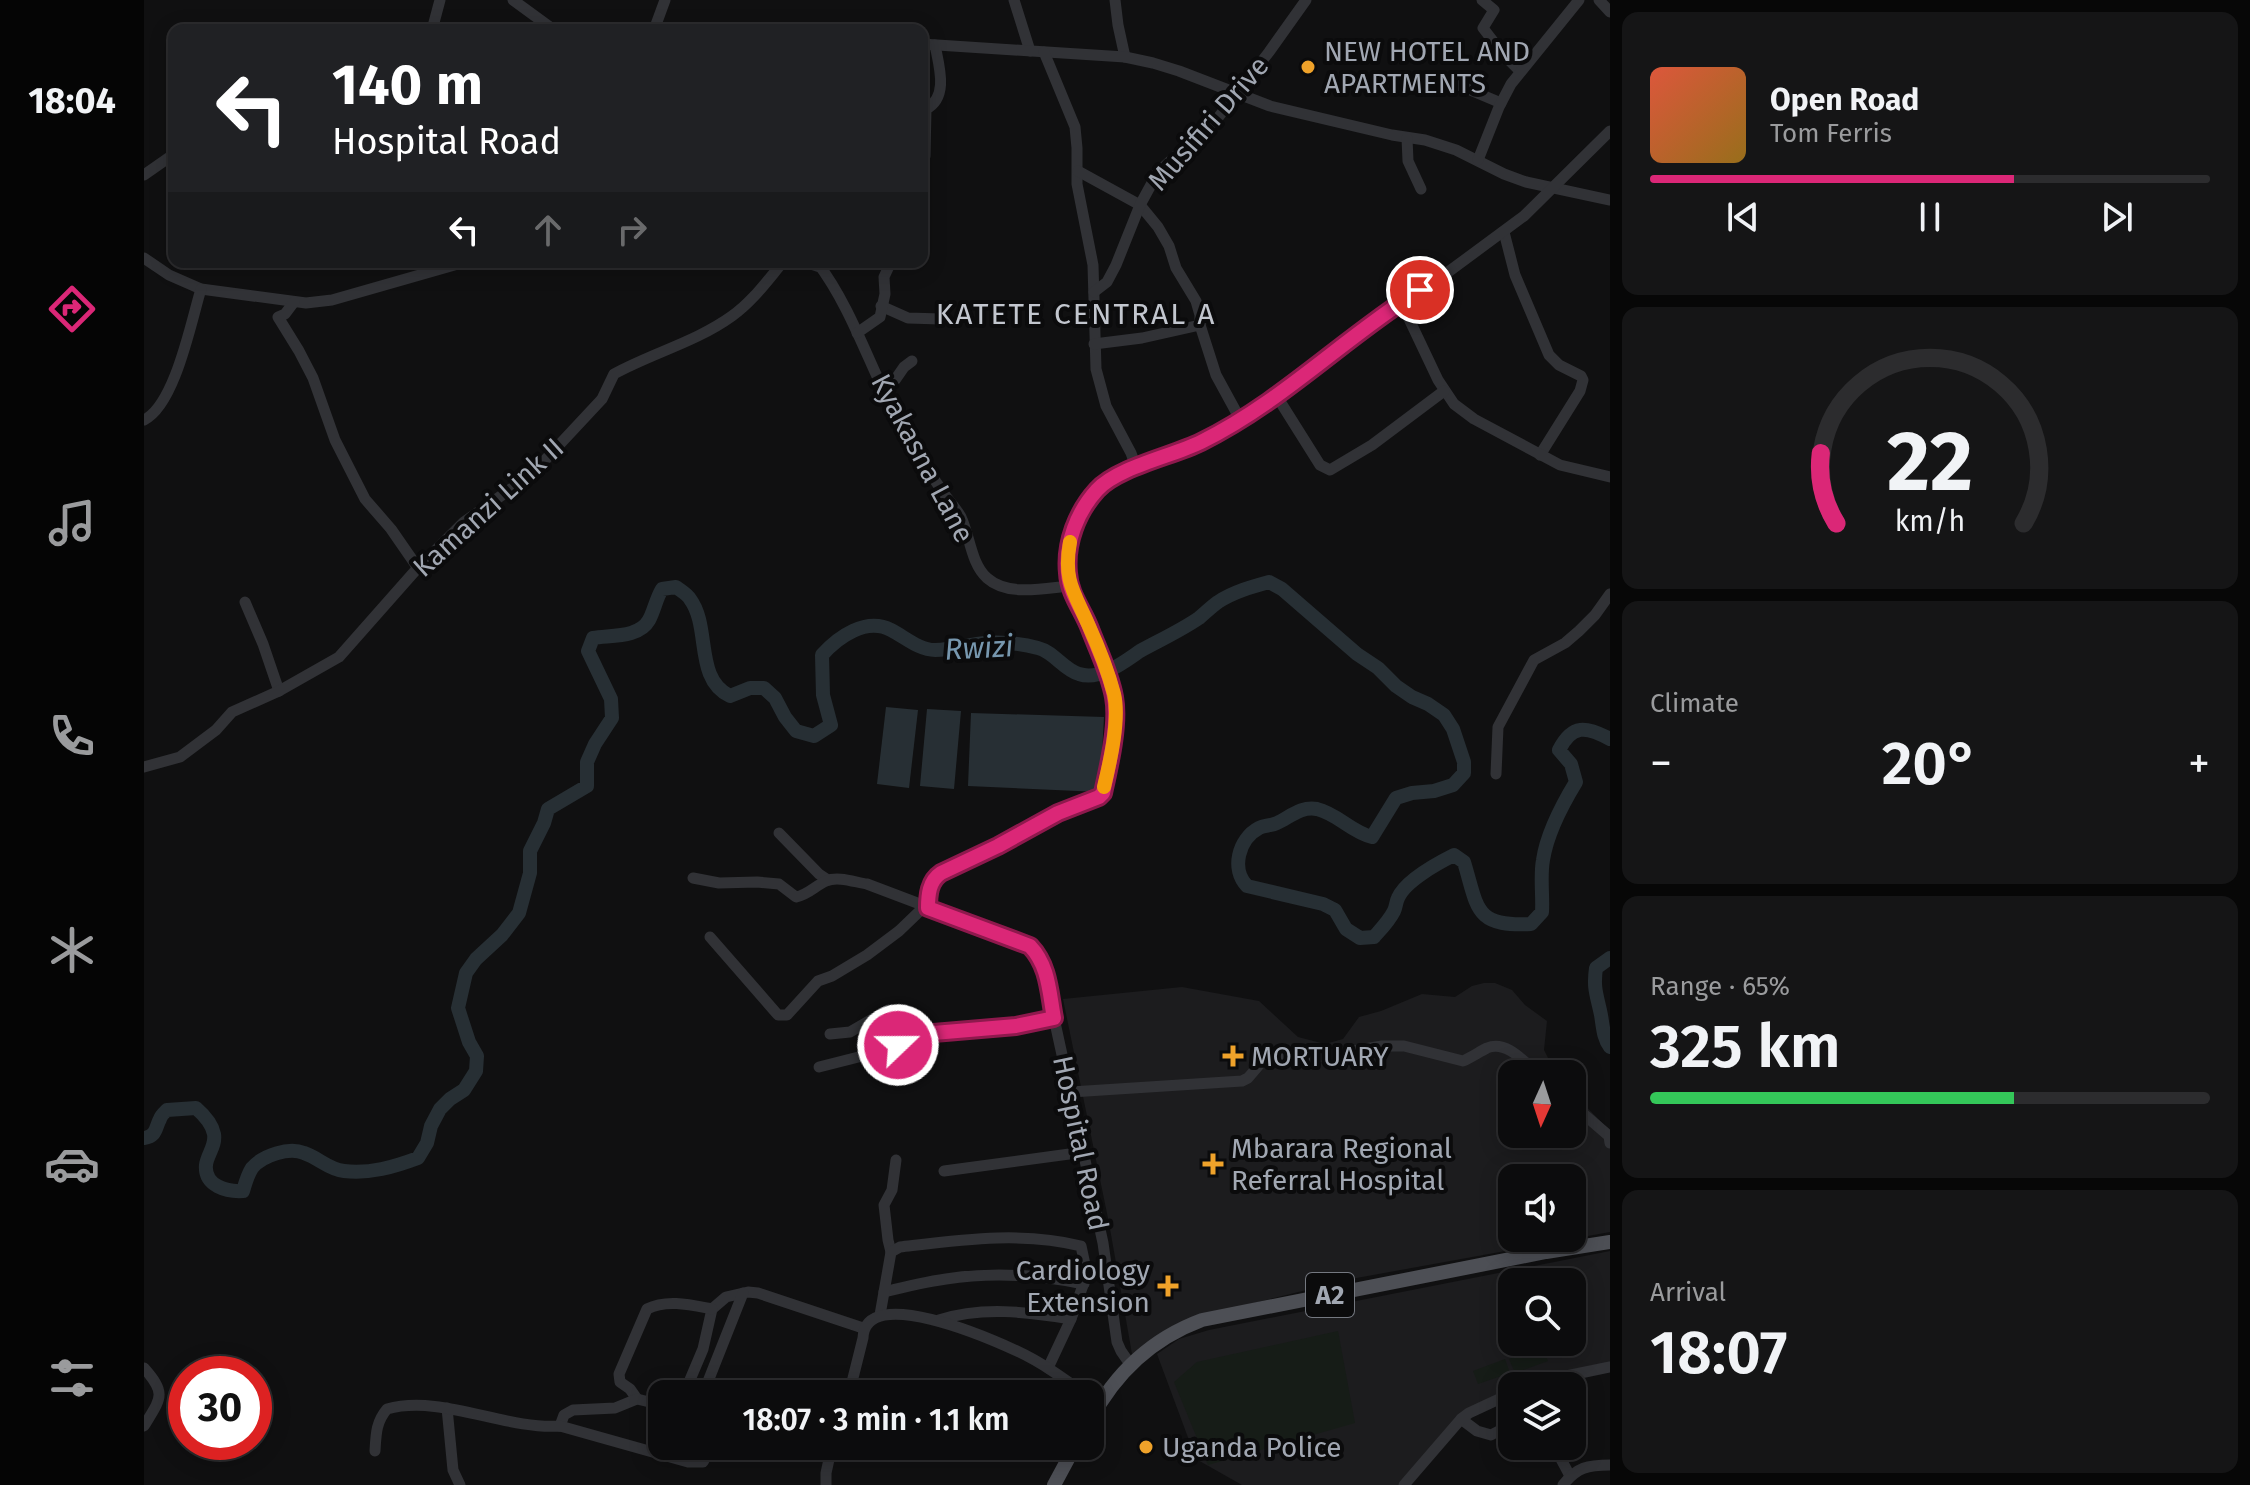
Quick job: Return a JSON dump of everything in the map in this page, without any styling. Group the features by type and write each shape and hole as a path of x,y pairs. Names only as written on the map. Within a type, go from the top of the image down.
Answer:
{"main road":[{"name":"A2","path":"1104,1391 1130,1364 1166,1336 1219,1316 1610,1242"},
{"path":"1056,1484 1068,1460"}],"street":[{"path":"434,24 440,0"},
{"path":"513,0 546,24"},
{"path":"656,24 665,0"},
{"path":"1014,0 1030,51"},
{"path":"1115,0 1125,57"},
{"name":"Musifiri Drive","path":"1094,292 1107,282 1140,205 1158,172 1217,119 1306,0"},
{"path":"1482,0 1494,10 1483,28 1520,71"},
{"path":"1478,160 1501,103 1520,71 1579,0"},
{"path":"1599,0 1610,12"},
{"path":"928,44 1125,57 1153,63 1270,106 1425,140 1456,150 1526,182 1610,200"},
{"path":"928,108 933,105 942,85 935,45"},
{"path":"1044,52 1075,127 1077,184 1091,251 1096,369 1106,406 1136,467"},
{"path":"1456,84 1501,103"},
{"path":"710,937 778,1015 787,1015 818,981 867,955 926,907 935,877 1058,813 1099,797 1106,780 1114,725 1114,695 1088,624 1070,586 1067,571 1072,530 1098,488 1136,467 1202,441 1276,395 1401,302 1504,232 1610,131"},
{"path":"1407,138 1408,161 1421,189"},
{"path":"144,175 168,158"},
{"path":"1078,171 1140,205 1158,227 1169,246 1176,268 1196,301 1200,325 1216,375 1240,419"},
{"path":"1504,232 1515,275 1549,355 1583,380 1580,391 1540,455"},
{"path":"144,258 169,275 201,289 306,303 332,300 444,268"},
{"name":"Kamanzi Link II","path":"144,767 180,757 216,730 232,712 279,691 339,657 418,568 464,522 532,474 602,399 614,374 733,316 778,268"},
{"name":"Kyakasna Lane","path":"821,268 857,333 901,426 959,513 977,565 986,578 1013,589 1070,586"},
{"path":"857,333 880,317 885,294 884,277 888,268"},
{"path":"144,420 164,402 201,289"},
{"path":"294,302 278,317 313,378 335,440 365,499 418,568"},
{"path":"1401,302 1444,391 1454,404 1474,419 1560,465 1610,477"},
{"path":"881,306 908,318 941,319"},
{"path":"1094,344 1200,325"},
{"path":"879,380 895,380 912,361"},
{"path":"1276,395 1320,465 1330,470 1372,445 1444,391"},
{"path":"1496,774 1498,727 1534,660 1565,643 1579,631 1610,594"},
{"path":"245,602 279,691"},
{"path":"693,878 719,883 779,884 796,897 802,897 828,880 779,833"},
{"name":"Hospital Road","path":"828,880 867,884 1030,946 1040,956 1103,1243 1117,1342 1130,1364"},
{"path":"830,1034 850,1032 888,1010 896,1011 910,1035 1016,1026 1054,1018"},
{"path":"819,1067 894,1048 906,1032"},
{"path":"1071,1092 1242,1081 1265,1058 1306,1059 1382,1046 1404,1046 1463,1061 1488,1048 1501,1046 1523,1060"},
{"path":"1586,1116 1609,1136 1610,1143"},
{"path":"944,1171 1084,1152"},
{"path":"880,1315 891,1252 884,1205 892,1190 896,1160"},
{"path":"891,1252 900,1247 971,1239 1030,1238 1081,1246 1087,1274 1071,1319 1048,1368"},
{"path":"884,1292 947,1278 1055,1278 1084,1284"},
{"path":"709,1380 743,1293"},
{"path":"690,1380 703,1349 712,1309 726,1297 758,1293 863,1328"},
{"path":"637,1399 620,1382 619,1374 647,1309 656,1304 670,1304 712,1309"},
{"path":"939,1320 985,1311 1071,1319"},
{"path":"852,1380 863,1328 880,1315 903,1314 939,1320 1017,1351 1065,1380"},
{"path":"1586,1372 1610,1367"},
{"path":"144,1368 157,1383 160,1392 159,1403 144,1426"},
{"path":"560,1426 564,1415 573,1410 615,1408 637,1399 648,1402"},
{"path":"1404,1485 1461,1419 1498,1400"},
{"path":"375,1451 380,1417 387,1409 410,1406 447,1408 544,1427 560,1426 648,1450"},
{"path":"447,1408 453,1470 460,1485"},
{"path":"1461,1419 1477,1431 1491,1435 1498,1431"},
{"path":"826,1485 829,1460"},
{"path":"1559,1460 1566,1480 1589,1465 1610,1465"}],"shaded area":[{"path":"886,707 918,710 909,788 877,784"},
{"path":"927,709 961,711 954,789 920,786"},
{"path":"971,713 1104,717 1100,792 968,786"},
{"path":"1495,983 1512,990 1525,1005 1547,1021 1544,1050 1549,1060 1498,1060 1498,1148 1586,1148 1586,1106 1610,1131 1610,1232 1586,1236 1586,1164 1498,1164 1500,1252 1351,1279 1218,1312 1132,1354 1109,1223 1063,999 1182,987 1259,1001 1298,1037 1325,1044 1343,1039 1359,1017 1422,994 1455,997 1472,986"},
{"path":"1610,1251 1610,1363 1570,1372 1498,1372 1498,1396 1479,1403 1400,1485 1242,1485 1196,1459 1157,1354 1179,1339 1209,1330 1498,1273 1498,1356 1586,1356 1586,1268 1524,1268"},
{"path":"1338,1331 1355,1423 1208,1465 1174,1382 1197,1362"},
{"path":"1546,1356 1548,1361 1515,1372 1509,1359"},
{"path":"1505,1359 1510,1372 1498,1372 1498,1377 1478,1384 1473,1371"}],"waterway":[{"name":"Rwizi","path":"144,1138 153,1133 167,1110 196,1108 210,1123 214,1134 206,1172 213,1183 237,1191 243,1191 249,1173 257,1163 284,1152 298,1151 333,1168 354,1172 382,1169 418,1158 440,1109 464,1090 476,1071 477,1056 458,1008 466,973 519,913 530,873 530,851 548,809 587,786 587,762 612,718 611,699 588,651 593,638 639,630 651,616 662,589 676,587 690,599 700,624 707,665 719,688 730,696 750,688 764,688 775,698 796,731 814,736 831,725 823,695 822,655 844,636 862,627 882,627 918,646 935,650 992,643 1031,646 1049,653 1074,672 1095,675 1185,627 1224,598 1269,582 1282,589 1396,686 1444,715 1453,729 1464,762 1464,773 1453,785 1396,798 1372,837 1325,811 1311,808 1261,827 1246,839 1238,864 1247,886 1323,904 1335,910 1346,929 1360,938 1374,937 1390,918 1407,885 1454,855 1464,862 1476,903 1488,918 1512,924 1531,924 1542,912 1542,866 1548,840 1576,782 1571,764 1559,750 1569,735 1580,730 1610,739"},
{"name":"Rwizi","path":"1610,958 1596,968 1595,981 1604,1032 1610,1047"}],"slow traffic":[{"path":"1070,542 1067,571 1070,586 1088,624 1114,695 1114,725 1104,787"}],"place":[{"name":"NEW HOTEL AND APARTMENTS","path":"1308,67"},
{"name":"MORTUARY","path":"1233,1056"},
{"name":"Mbarara Regional Referral Hospital","path":"1213,1164"},
{"name":"Cardiology Extension","path":"1168,1286"},
{"name":"Uganda Police","path":"1146,1447"}],"district":[{"name":"KATETE CENTRAL A","path":"1076,314"}],"route":[{"path":"898,1045 900,1037 906,1032 910,1035 1016,1026 1054,1018 1045,970 1040,956 1030,946 928,908 928,895 935,877 941,873 1103,793 1114,725 1114,695 1088,624 1070,586 1067,571 1072,530 1098,488 1136,467 1202,441 1240,419 1420,290"}]}
